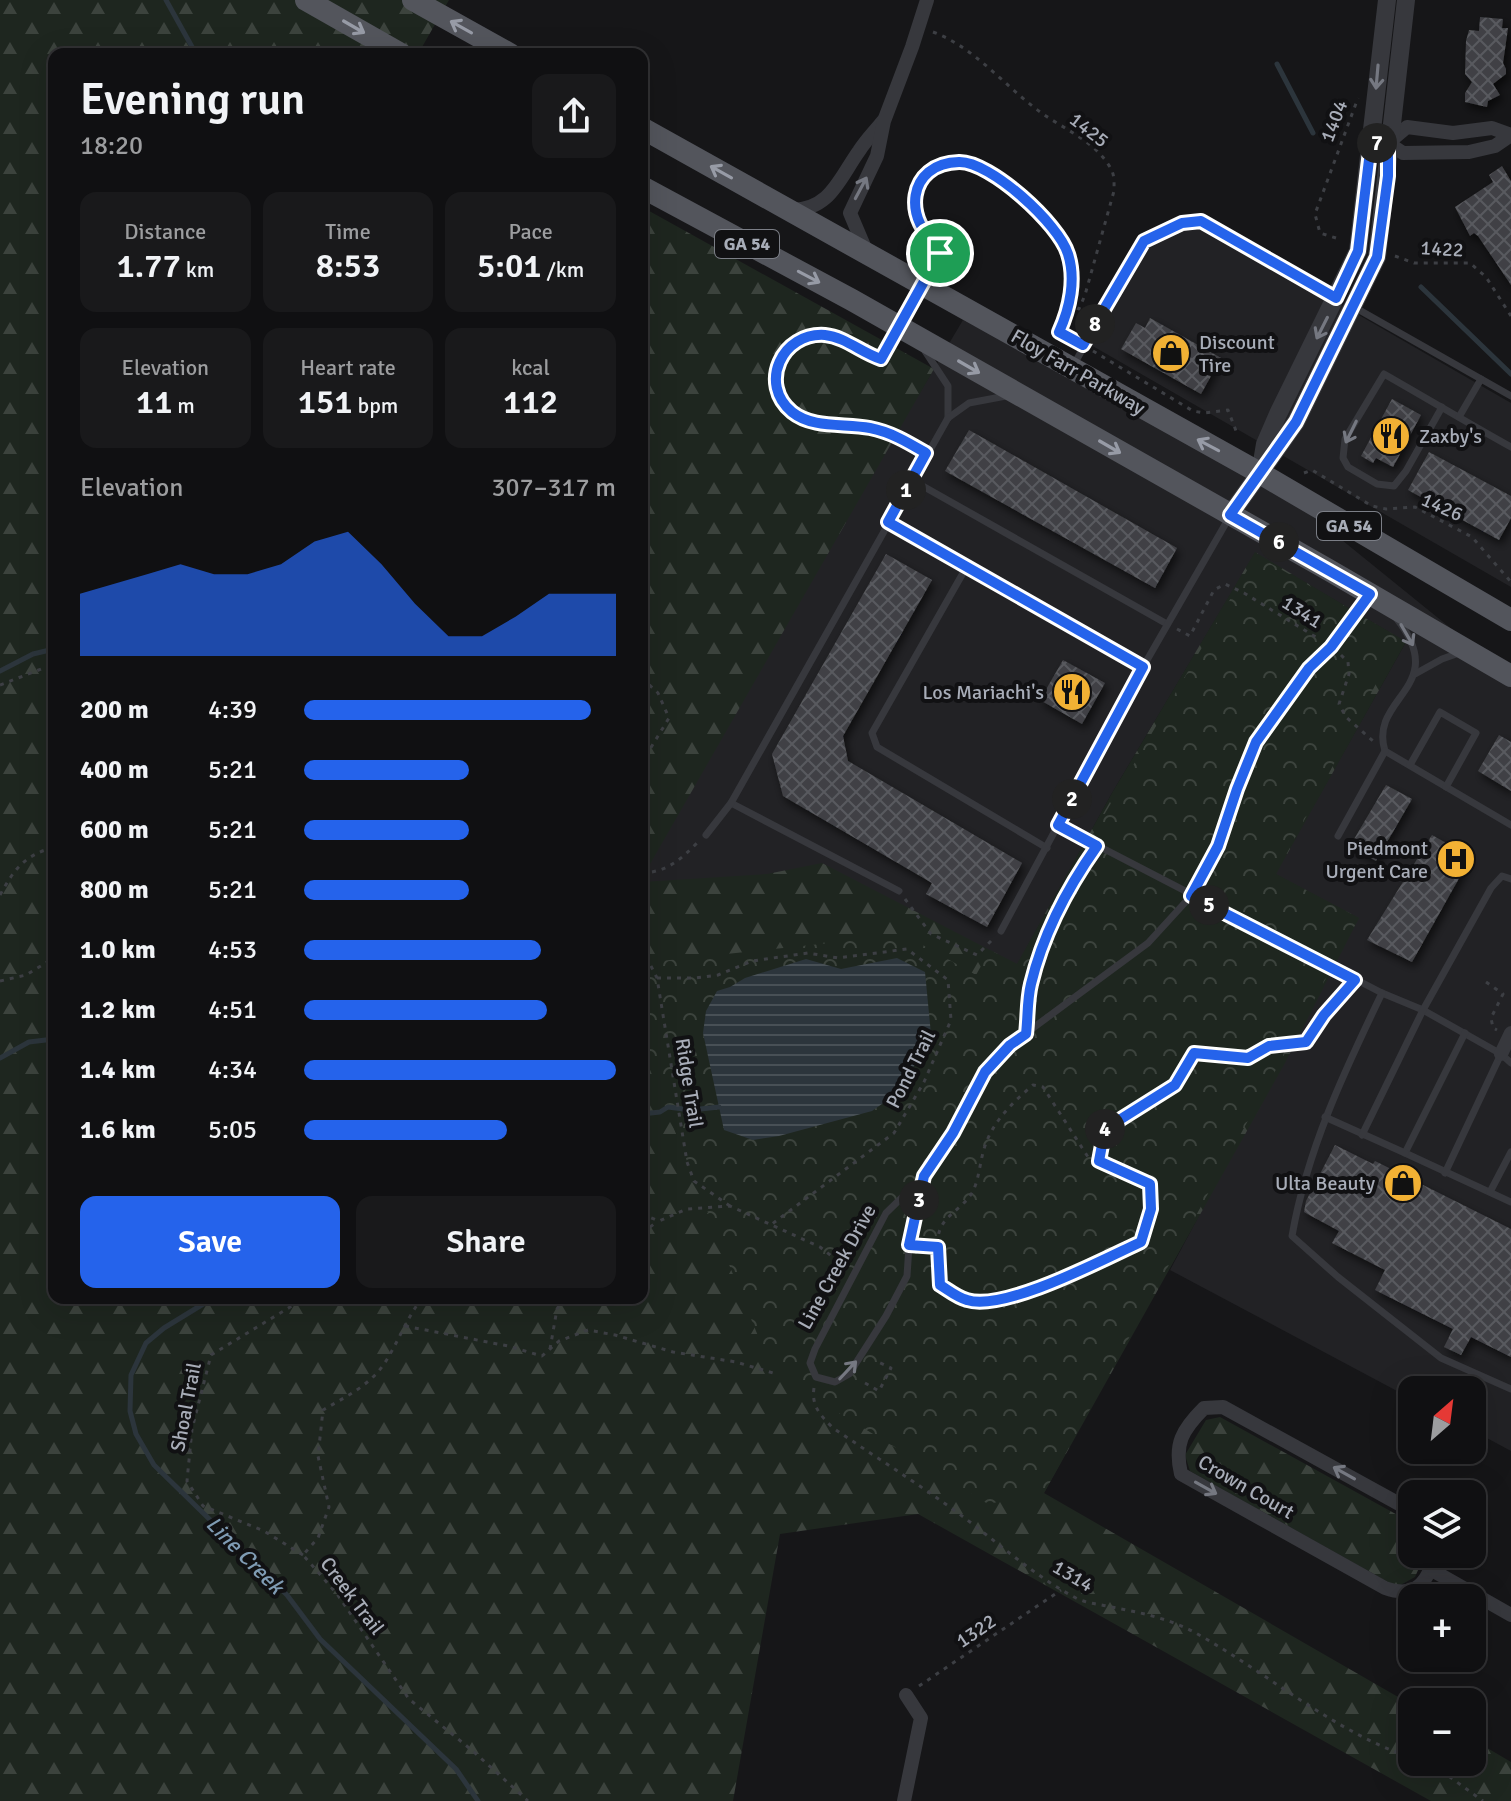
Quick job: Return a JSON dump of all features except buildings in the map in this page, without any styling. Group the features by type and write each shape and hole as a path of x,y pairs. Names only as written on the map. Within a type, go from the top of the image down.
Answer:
{"main road":[{"path":"306,0 390,48"},
{"path":"413,0 499,48"},
{"name":"Floy Farr Parkway","path":"648,131 1258,472 1511,620"},
{"name":"GA 54","path":"648,190 907,332 1511,676"}],"street":[{"path":"867,253 850,213 877,156 884,121 927,0"},
{"path":"1230,515 1296,422 1377,257 1388,176 1380,143 1387,0"},
{"path":"1258,472 1274,424 1358,251 1406,0"},
{"path":"789,210 813,208 827,197 860,148 884,121"},
{"path":"1380,143 1407,127 1453,133 1492,128 1511,135"},
{"path":"1380,143 1403,153 1469,152 1495,146 1511,135"},
{"name":"Line Creek Drive","path":"1191,896 1218,846 1256,742 1309,668 1377,598"},
{"path":"1506,1058 1510,1035"},
{"name":"Crown Court","path":"1398,1503 1223,1407 1204,1408 1192,1420 1180,1441 1177,1456 1181,1474 1385,1588 1399,1594 1411,1593 1430,1569"},
{"path":"1430,1569 1511,1615"},
{"path":"904,1801 921,1718 906,1695"}],"lane":[{"path":"1072,368 1144,241 1182,223 1201,221 1511,396"},
{"path":"907,332 930,356 948,386 948,418"},
{"path":"1442,407 1406,471 1394,486 1377,484 1348,467 1343,458 1345,439 1384,374 1442,407 1511,447"},
{"path":"1459,417 1481,379"},
{"path":"706,835 731,803 948,418 969,403 989,397 1018,395"},
{"path":"912,480 1167,624"},
{"path":"1001,931 1143,667 1230,515"},
{"path":"888,522 1143,667"},
{"path":"967,566 872,733 877,747 1047,848"},
{"path":"1338,836 1385,751 1383,727 1415,674 1417,660 1414,643 1377,598"},
{"path":"1415,674 1465,651"},
{"path":"1410,765 1440,712 1476,733 1446,787"},
{"path":"1385,751 1511,825"},
{"path":"731,803 899,891"},
{"path":"1058,825 1355,980 1423,1010 1506,1058 1445,1173"},
{"path":"1362,1135 1423,1010 1491,888 1502,876 1511,879"},
{"name":"Line Creek Drive","path":"924,1176 909,1245 907,1276 886,1316 849,1374 835,1382 816,1377 810,1363 815,1349 886,1213 924,1176 953,1133 985,1072 1010,1045 1148,943 1191,896"},
{"path":"1382,993 1325,1117 1297,1205 1292,1236 1338,1277 1441,1358 1511,1389"},
{"path":"1405,1153 1465,1033"},
{"path":"1325,1117 1511,1202"},
{"path":"1490,1192 1511,1152"}],"path":[{"name":"1425","path":"918,27 939,34 975,57 1042,113 1083,139 1111,168 1115,178 1114,191 1090,280 1079,309 1069,304"},
{"name":"1404","path":"1336,238 1320,233 1315,214 1359,95"},
{"path":"926,453 904,440 870,428 815,422 792,412 777,386 779,361 790,345 803,337 827,335 881,359 942,249 927,237 918,224 916,196 929,170 943,163 962,161 980,166 1014,190 1059,235 1069,254 1071,286 1069,304 1059,332 1193,411 1228,410 1238,436"},
{"name":"1422","path":"1395,256 1414,263 1470,263 1486,277 1511,316"},
{"name":"1426","path":"1304,473 1312,470 1372,506 1386,509 1415,507 1428,512 1472,537 1511,582"},
{"name":"1341","path":"1167,624 1190,636 1214,590 1225,584 1244,593 1331,647 1348,662 1349,674 1339,704 1346,717 1385,751"},
{"path":"0,685 48,666"},
{"path":"648,684 658,693 669,718 648,752"},
{"path":"648,873 660,872 672,866 706,835"},
{"path":"1026,1034 1031,985 1057,912 1077,874 1097,846"},
{"path":"0,895 19,864 48,849"},
{"path":"899,891 931,934 977,955 1001,931"},
{"name":"Pond Trail","path":"657,978 718,975 752,961 808,953 838,958 907,949 948,980 951,1020 924,1082 894,1133 772,1224"},
{"name":"Ridge Trail","path":"648,960 657,978 687,1162 694,1181 730,1206"},
{"path":"0,981 26,975 48,962"},
{"path":"1099,1161 1105,1129 1175,1085 1194,1053 1248,1058 1269,1046 1306,1042 1324,1015 1355,980"},
{"path":"1486,982 1503,994 1491,1018 1493,1028 1510,1035"},
{"path":"1033,1085 1043,1087 1088,1157 1150,1184 1151,1209 1141,1242 1047,1284 994,1303 967,1300 940,1285 938,1247 937,1233 973,1192 985,1145 1005,1110 1033,1085"},
{"path":"648,1229 687,1209 730,1206 820,1247 852,1275"},
{"path":"648,1216 659,1221"},
{"path":"909,1245 938,1247"},
{"name":"Shoal Trail","path":"295,1304 211,1355 192,1429 187,1481 203,1506 264,1531 303,1555"},
{"name":"Creek Trail","path":"418,1304 383,1366 362,1388 323,1410 318,1456 329,1507 318,1538 303,1555 337,1594 409,1699 528,1801"},
{"path":"550,1349 560,1304"},
{"path":"404,1325 542,1356 559,1341 588,1330 773,1373"},
{"path":"865,1383 879,1391 891,1368 876,1361"},
{"name":"1314","path":"816,1377 812,1397 815,1407 833,1428 925,1488 1061,1590 1095,1605 1159,1618 1188,1629 1244,1661 1275,1685 1330,1719 1375,1745 1398,1753"},
{"name":"1322","path":"906,1695 1061,1590"},
{"path":"1449,1776 1483,1801"}],"shaded area":[{"path":"1201,221 1511,403 1511,587 1077,337 1144,241"},
{"path":"963,320 1258,472 1511,677 1511,1451 1486,1438 1486,1376 1398,1376 1398,1392 1170,1270 1358,918 1275,874 1406,642 1255,553 1112,793 1017,965 648,897 648,850"},
{"path":"897,958 925,972 931,1034 913,1068 889,1099 872,1111 779,1136 753,1140 724,1130 703,1033 706,1011 717,991 745,978 806,959 841,969"}],"green space":[{"path":"0,0 449,0 421,48 48,48 48,1304 648,1304 648,882 767,874 822,863 1017,964 1112,793 1255,552 1406,642 1276,874 1359,918 1285,1063 1044,1493 1398,1697 1398,1776 1486,1776 1486,1747 1511,1762 1511,1801 1431,1801 918,1514 780,1534 733,1801 0,1801"},
{"path":"648,210 934,369 648,868"},
{"path":"1256,555 1400,638 1276,874 1359,918 1044,1493 988,1504 773,1373 648,1065 648,962 905,935 976,975 990,950 1017,964"},
{"path":"1220,1417 1398,1515 1398,1568 1419,1568 1415,1577 1397,1587 1190,1471 1185,1455 1206,1420"}],"waterway":[{"name":"Line Creek","path":"166,0 193,48"},
{"path":"1277,64 1313,133"},
{"path":"1421,287 1511,374"},
{"name":"Line Creek","path":"0,671 33,654 48,650"},
{"name":"Line Creek","path":"0,1058 29,1042 48,1040"},
{"path":"648,1113 668,1107 691,1110 719,1107"},
{"name":"Line Creek","path":"203,1304 146,1343 131,1375 130,1411 136,1434 154,1465 287,1595 320,1639 456,1769 478,1801"}],"place":[{"name":"Discount Tire","path":"1171,353"},
{"name":"Zaxby's","path":"1391,436"},
{"name":"Los Mariachi's","path":"1072,692"},
{"name":"Piedmont Urgent Care","path":"1456,859"},
{"name":"Ulta Beauty","path":"1403,1183"}],"route":[{"path":"1371,143 1388,143 1388,176 1377,257 1296,422 1230,515 1370,594 1331,647 1309,668 1256,742 1218,846 1191,896 1355,980 1324,1015 1306,1042 1269,1046 1248,1058 1194,1053 1175,1085 1105,1129 1099,1161 1150,1184 1151,1209 1141,1242 1047,1284 994,1303 967,1300 940,1285 938,1247 909,1245 910,1231 924,1176 953,1133 985,1072 1010,1045 1026,1034 1031,985 1057,912 1077,874 1097,846 1058,825 1143,667 888,522 926,453 904,440 870,428 815,422 792,412 780,395 777,386 779,361 790,345 803,337 827,335 881,359 940,253 942,249 927,237 918,224 916,196 929,170 943,163 962,161 980,166 1014,190 1059,235 1069,254 1071,286 1068,312 1059,332 1083,345 1144,241 1182,223 1201,221 1336,298 1358,251 1371,143"}]}
